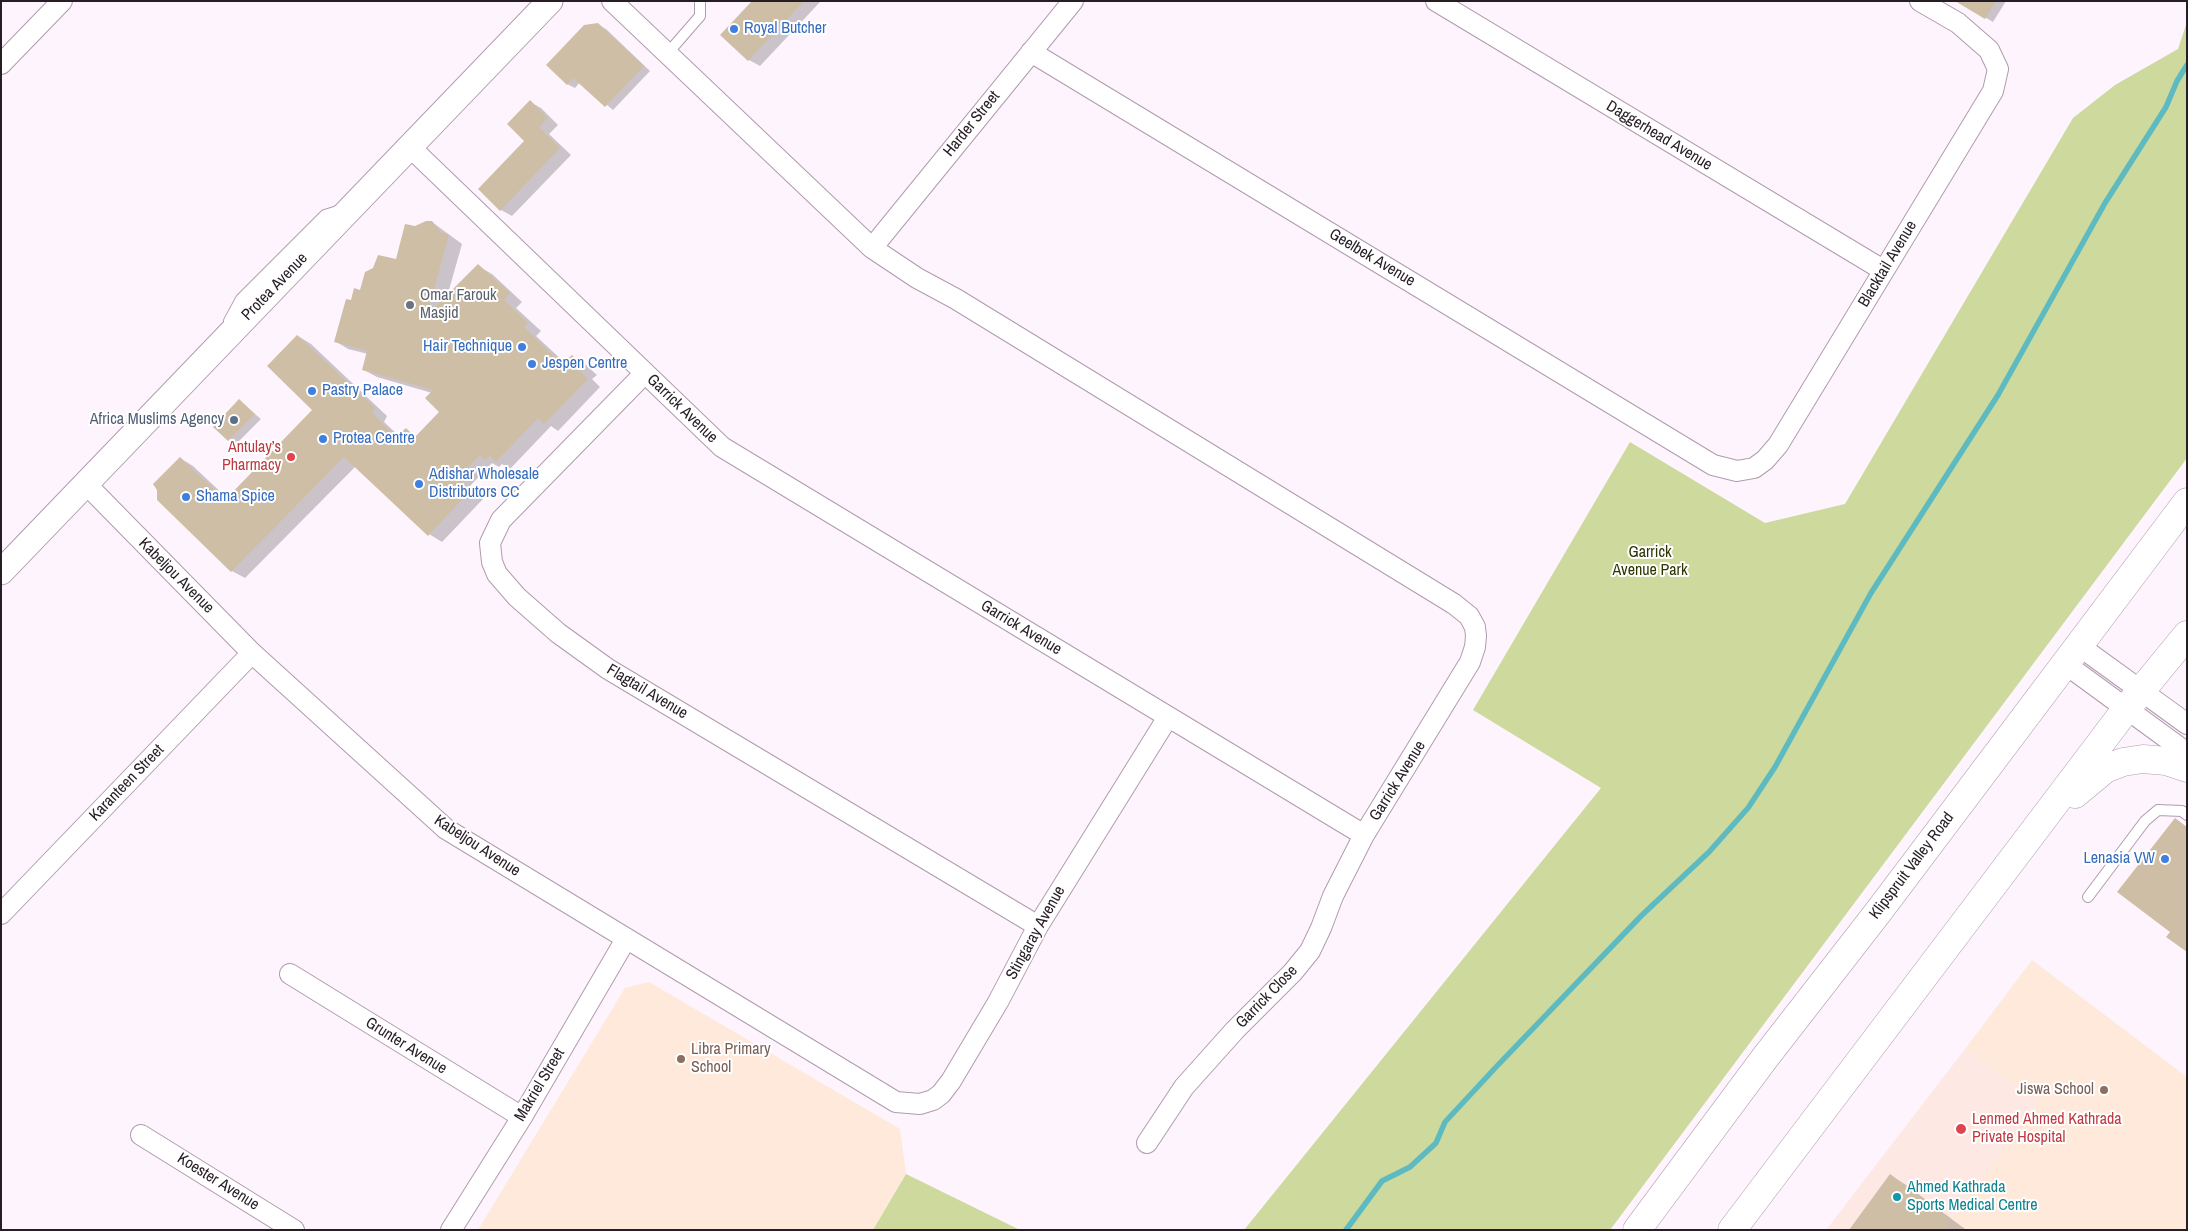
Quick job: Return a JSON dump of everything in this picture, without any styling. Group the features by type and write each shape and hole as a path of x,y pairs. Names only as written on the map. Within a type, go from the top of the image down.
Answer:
{"main road":[{"name":"Klipspruit Valley Road","path":"1638,1230 2187,502"},
{"path":"1732,1230 2134,699 2187,635"},
{"path":"2030,838 2106,769 2123,762 2143,760 2166,761 2187,768"}],"street":[{"path":"1,64 62,1"},
{"name":"Protea Avenue","path":"1,572 550,1"},
{"name":"Garrick Avenue","path":"409,146 710,437 735,456 1364,836 1470,662 1476,636 1475,627 1469,616 1454,604 956,299 918,278 872,248 612,1"},
{"name":"Harder Street","path":"872,248 1073,1"},
{"name":"Daggerhead Avenue","path":"1436,1 1883,270"},
{"name":"Blacktail Avenue","path":"1713,465 1728,470 1746,471 1754,468 1772,452 1980,115 1997,80 1998,69 1989,50 1958,23 1920,1"},
{"name":"Geelbek Avenue","path":"1031,52 1713,465"},
{"name":"Flagtail Avenue","path":"644,373 501,520 490,543 492,562 498,574 517,597 558,633 608,669 1038,926"},
{"name":"Kabeljou Avenue","path":"86,484 252,652 446,829 880,1094"},
{"name":"Karanteen Street","path":"1,914 252,652"},
{"path":"2071,654 2134,699 2187,753"},
{"path":"2134,699 2187,724"},
{"name":"Stingaray Avenue","path":"880,1094 896,1102 920,1104 941,1094 951,1081 998,1002 1038,926 1168,717"},
{"name":"Garrick Close","path":"1147,1143 1184,1087 1235,1030 1293,972 1310,950 1321,928 1332,896 1364,836"},
{"name":"Makriel Street","path":"451,1230 522,1117 626,938"},
{"name":"Grunter Avenue","path":"290,974 522,1117"},
{"name":"Koester Avenue","path":"141,1135 294,1230"}],"lane":[{"path":"667,54 700,16 700,1"},
{"path":"2088,897 2145,820 2158,810 2182,812 2187,815"}],"shaded area":[{"name":"Jiswa School","path":"2032,960 2187,1077 2187,1230 1943,1230 2038,1102 1965,1049"},
{"name":"Libra Primary School","path":"649,982 900,1129 906,1174 873,1230 478,1230 625,988"},
{"name":"Lenmed Ahmed Kathrada Private Hospital","path":"1965,1049 2038,1102 1943,1230 1826,1230"}],"green space":[{"name":"Garrick Avenue Park","path":"2187,22 2187,458 1610,1230 1244,1230 1601,788 1473,710 1630,442 1765,523 1845,504 2073,118 2115,85 2178,49"},
{"path":"906,1174 1020,1230 873,1230"}],"building":[{"path":"752,1 804,1 748,61 720,35"},
{"path":"1955,1 1996,1 1985,19"},
{"path":"598,23 644,66 605,107 573,78 567,85 546,65 584,25"},
{"path":"530,100 548,118 539,127 560,148 500,211 478,189 524,141 507,124"},
{"path":"426,221 432,221 441,232 449,235 427,315 478,264 510,293 504,300 528,323 524,327 560,362 565,357 568,359 572,355 584,367 580,371 588,379 544,424 538,418 496,462 490,456 485,460 480,455 458,478 471,490 428,536 344,457 231,572 157,500 157,490 153,484 180,457 225,500 312,410 267,366 297,335 375,408 372,413 396,437 406,428 415,437 439,412 425,398 433,390 362,370 367,351 334,342 346,299 351,300 354,288 360,290 365,272 373,268 378,255 396,259 405,224 415,226"},
{"name":"Africa Muslims Agency","path":"239,399 255,414 228,441 213,427"},
{"name":"Lenasia VW","path":"2175,818 2187,827 2187,952 2166,937 2170,932 2117,892"},
{"name":"Ahmed Kathrada Sports Medical Centre","path":"1890,1174 1951,1219 1943,1230 1849,1230"}],"waterway":[{"path":"1346,1230 1382,1181 1410,1167 1436,1143 1445,1122 1497,1066 1641,916 1709,852 1748,808 1775,767 1871,593 1998,395 2105,203 2166,107 2177,81 2187,65"}],"place":[{"name":"Royal Butcher","path":"734,29"},
{"name":"Omar Farouk Masjid","path":"410,305"},
{"name":"Hair Technique","path":"522,347"},
{"name":"Jespen Centre","path":"532,364"},
{"name":"Pastry Palace","path":"312,391"},
{"name":"Africa Muslims Agency","path":"234,420"},
{"name":"Protea Centre","path":"323,439"},
{"name":"Antulay’s Pharmacy","path":"291,457"},
{"name":"Adishar Wholesale Distributors CC","path":"419,484"},
{"name":"Shama Spice","path":"186,497"},
{"name":"Lenasia VW","path":"2165,859"},
{"name":"Libra Primary School","path":"681,1059"},
{"name":"Jiswa School","path":"2104,1090"},
{"name":"Lenmed Ahmed Kathrada Private Hospital","path":"1961,1129"},
{"name":"Ahmed Kathrada Sports Medical Centre","path":"1897,1197"}]}
